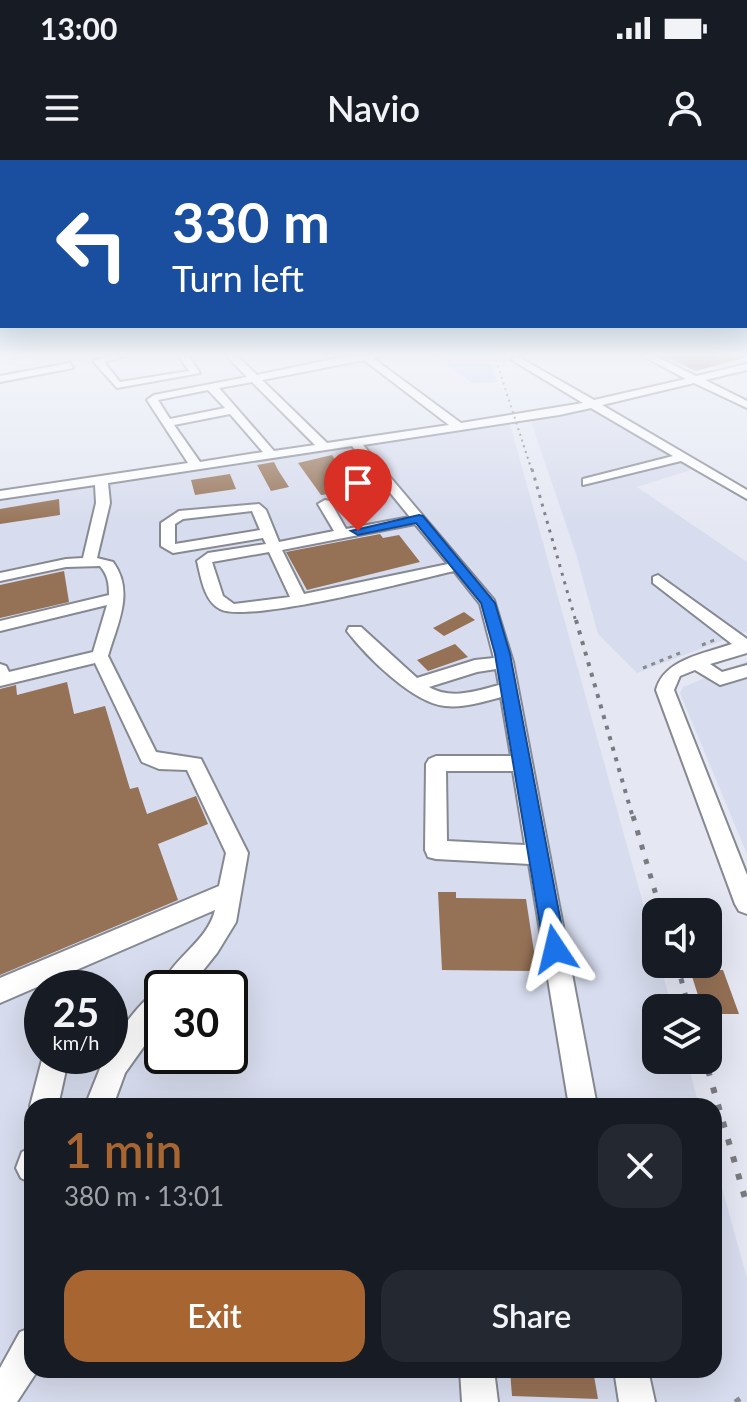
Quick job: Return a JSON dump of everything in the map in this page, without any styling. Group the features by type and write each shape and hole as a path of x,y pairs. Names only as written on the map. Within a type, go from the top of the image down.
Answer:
{"street":[{"path":"160,412 195,464"},
{"path":"167,423 222,412"},
{"path":"234,412 270,453"},
{"path":"288,412 323,446"},
{"path":"439,412 459,427"},
{"path":"0,495 549,412"},
{"path":"609,412 744,490"},
{"path":"354,441 488,603 504,662 582,1098"},
{"path":"587,482 684,457"},
{"path":"89,562 103,503 101,479"},
{"path":"325,504 342,534"},
{"path":"299,600 271,540 259,510 247,505 179,515 168,523 168,546 173,549 271,540 342,534 419,519"},
{"path":"271,540 208,557 204,561 217,602 225,608 234,609 299,600 457,566"},
{"path":"0,577 66,563 104,562 112,570 117,598 100,656 149,757 156,762 183,761 194,764 237,853 224,922 188,970"},
{"path":"658,580 746,645"},
{"path":"0,626 117,598"},
{"path":"355,631 416,685 440,699 457,700 509,689"},
{"path":"746,645 674,672 668,678 665,694 747,904"},
{"path":"0,670 1,680 100,656"},
{"path":"416,685 475,666 504,662"},
{"path":"696,663 720,679 747,671"},
{"path":"522,763 436,764 436,850 538,855"},
{"path":"0,991 229,893"},
{"path":"101,1098 106,1078 128,1041 144,1022"},
{"path":"46,1098 52,1074"},
{"path":"0,1395 24,1361"},
{"path":"478,1378 480,1402"},
{"path":"632,1378 637,1402"}],"path":[{"path":"735,1402 747,1394"}],"shaded area":[{"path":"578,412 598,412 694,469 637,487 747,562 747,631 637,673 598,634 577,557 531,421"},
{"path":"510,424 642,900 642,978 664,978 668,994 642,994 642,1074 691,1074 697,1098 24,1098 24,1378 722,1378 722,1188 747,1278 747,1402 0,1402 0,501"},
{"path":"747,661 747,854 680,693 683,687"}],"building":[{"path":"332,455 345,474 332,476 345,492 321,495 298,463"},
{"path":"274,462 289,487 271,491 257,465"},
{"path":"230,474 236,489 195,495 191,480"},
{"path":"59,499 60,515 0,524 0,509"},
{"path":"380,534 383,538 399,535 420,562 307,590 286,552"},
{"path":"64,571 69,602 0,618 0,585"},
{"path":"464,612 475,620 444,636 433,628"},
{"path":"455,644 468,657 428,671 417,660"},
{"path":"67,682 74,714 105,706 130,789 138,787 147,814 196,796 208,824 158,844 178,900 0,975 0,689 16,685 17,695"},
{"path":"438,892 456,892 456,898 526,899 537,971 442,970"},
{"path":"723,970 739,1014 722,1014 722,994 698,994 693,978 722,978"},
{"path":"511,1378 594,1378 598,1399 512,1396"}],"railway":[{"path":"513,412 532,471"},
{"path":"532,469 576,622"},
{"path":"576,620 633,818"},
{"path":"633,816 657,898"},
{"path":"681,978 685,994"},
{"path":"709,1074 716,1098"},
{"path":"722,1118 747,1205"}],"route":[{"path":"358,531 419,519 488,603 497,627 555,949"}]}
